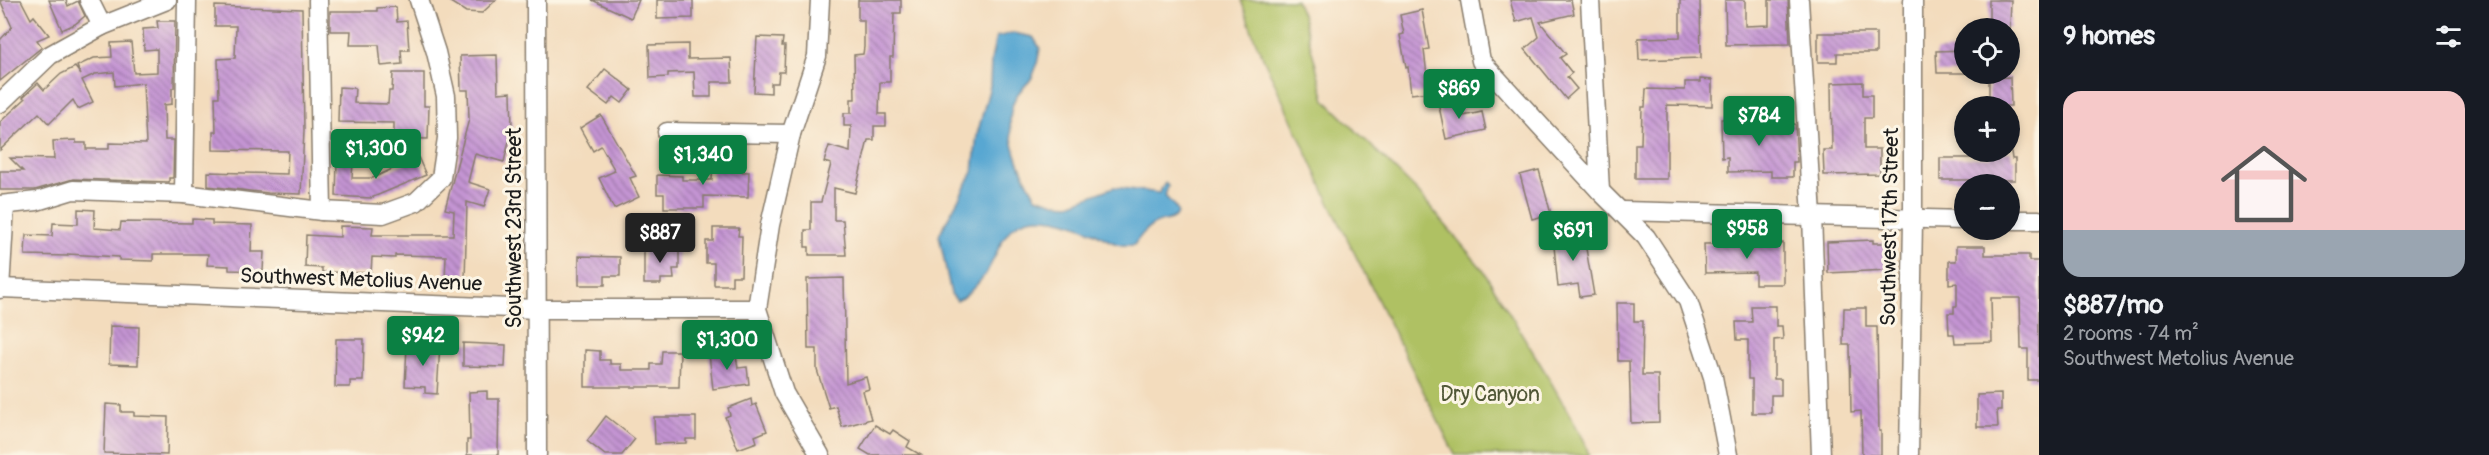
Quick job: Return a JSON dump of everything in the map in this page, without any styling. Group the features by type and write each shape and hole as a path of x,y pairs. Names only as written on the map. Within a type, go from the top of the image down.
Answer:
{"street":[{"path":"90,0 102,26"},
{"path":"0,104 50,55 102,26 167,0"},
{"path":"184,194 187,0"},
{"path":"318,0 322,211"},
{"path":"0,289 3,206 37,201 73,190 184,194 322,211 383,214 416,202 441,178 447,138 446,96 436,52 419,0"},
{"name":"Southwest 23rd Street","path":"536,0 537,455"},
{"path":"815,454 784,393 757,309 770,225 792,134 817,56 820,0"},
{"path":"1470,0 1481,60 1599,191 1646,237 1688,301 1713,376 1728,455"},
{"path":"1590,0 1599,191"},
{"path":"1799,0 1812,216 1821,455"},
{"name":"Southwest 17th Street","path":"1909,455 1913,220 1913,0"},
{"path":"667,132 792,134"},
{"path":"1622,211 1954,220"},
{"path":"2020,220 2039,220"},
{"name":"Southwest Metolius Avenue","path":"0,289 537,309 757,309"}],"green space":[{"name":"Dry Canyon","path":"1241,0 1296,0 1303,17 1325,100 1418,192 1483,270 1544,370 1584,440 1589,455 1455,455 1330,204 1255,40"}],"water":[{"path":"1013,33 1033,37 1040,48 1033,76 1014,101 1010,124 1019,163 1036,197 1055,203 1070,204 1114,187 1159,193 1165,183 1168,186 1165,196 1176,208 1178,214 1172,219 1152,226 1134,245 1114,243 1087,229 1056,219 1024,220 1008,233 981,280 957,301 951,294 939,235 973,172 977,135 990,86 991,60 996,37"}],"building":[{"path":"0,0 21,0 31,19 34,16 49,35 37,40 42,47 0,81 0,40 12,27"},
{"path":"49,0 66,0 68,6 78,1 85,16 62,30"},
{"path":"447,0 496,0 482,13 466,12"},
{"path":"592,0 639,0 631,18"},
{"path":"657,0 693,0 693,18 657,19"},
{"path":"858,0 901,0 901,13 894,13 890,82 880,82 879,114 886,114 886,126 874,126 874,140 868,140 855,193 834,188 834,220 843,220 846,255 809,255 809,247 805,247 805,230 811,230 811,202 821,202 831,164 824,162 829,146 850,152 851,126 844,126 844,113 851,113 851,99 855,99 854,55 863,54 864,47 864,20 858,20"},
{"path":"1510,0 1571,0 1574,14 1540,22 1566,54 1560,58 1572,73 1567,77 1577,89 1566,99 1525,49 1539,37 1533,17 1516,22"},
{"path":"1680,0 1700,0 1701,58 1639,60 1638,38 1680,37"},
{"path":"1725,0 1745,0 1745,26 1769,25 1769,0 1788,0 1790,44 1726,45"},
{"path":"1989,0 2011,0 2010,18 1989,18"},
{"path":"215,6 302,9 304,131 301,194 268,193 208,186 208,172 287,174 288,151 213,150 213,132 216,132 215,97 219,97 218,59 235,58 236,26 215,26"},
{"path":"396,7 397,22 407,21 409,50 401,50 402,64 381,66 379,45 350,45 351,31 330,31 330,11 377,11 377,8"},
{"path":"1422,10 1429,49 1424,50 1429,92 1411,94 1408,67 1406,68 1400,35 1404,34 1400,15"},
{"path":"157,21 175,21 172,104 164,105 165,140 174,140 173,178 169,178 169,182 73,179 35,190 0,190 0,171 23,171 10,158 54,159 53,141 76,140 76,143 86,143 86,149 109,149 109,143 146,144 143,83 115,86 114,72 95,74 82,80 93,102 78,109 73,100 49,124 39,113 0,150 0,122 25,99 23,97 38,83 44,90 61,74 75,67 81,75 77,66 94,58 112,57 111,43 131,42 134,73 157,72 157,49 144,50 143,29 158,28"},
{"path":"1818,33 1876,33 1876,53 1837,53 1837,62 1818,62"},
{"path":"757,37 783,38 782,46 785,46 784,72 779,72 778,83 771,83 771,93 754,92"},
{"path":"688,44 688,59 731,58 732,82 711,82 711,97 695,97 694,72 668,73 668,77 650,78 649,45"},
{"path":"1954,50 1954,73 1937,73 1936,51"},
{"path":"497,55 498,93 511,92 512,129 504,162 475,154 468,182 490,189 484,207 467,202 465,281 445,280 446,256 372,257 371,273 322,272 322,268 305,267 306,235 340,237 340,226 373,227 372,235 453,235 454,211 445,209 469,119 468,90 461,90 460,56"},
{"path":"605,69 632,90 622,103 614,97 608,105 588,90"},
{"path":"393,73 424,73 424,106 429,106 428,139 394,138 394,123 338,122 339,87 355,88 354,103 388,104 389,91 392,91"},
{"path":"1700,79 1712,80 1712,106 1667,105 1667,179 1635,179 1635,144 1641,144 1642,107 1645,107 1646,89 1685,90 1685,82 1700,82"},
{"path":"1863,82 1863,95 1872,95 1872,118 1864,118 1864,149 1880,149 1880,174 1824,175 1823,150 1832,150 1831,83"},
{"path":"1989,84 2010,84 2011,96 1989,96"},
{"path":"1460,98 1463,116 1482,112 1486,130 1446,139 1438,102"},
{"path":"601,115 636,176 630,178 639,197 614,209 599,178 615,171 601,146 593,151 580,128"},
{"path":"1754,118 1754,125 1795,124 1797,162 1793,162 1793,177 1771,177 1771,171 1728,172 1728,157 1722,158 1721,119"},
{"path":"418,157 426,175 371,198 336,196 337,161 353,162 352,178 373,178"},
{"path":"713,157 731,158 730,171 749,172 748,197 704,196 704,208 664,208 664,194 657,194 657,175 682,176 682,180 712,180"},
{"path":"1940,158 1954,158 1954,162 2015,162 2015,174 1954,174 1954,180 1940,180"},
{"path":"1539,170 1551,214 1532,219 1520,175"},
{"path":"78,209 95,210 94,228 120,230 121,222 192,223 192,219 212,220 212,224 252,225 251,252 264,252 263,271 229,270 229,266 207,265 208,254 153,254 153,261 68,254 68,256 25,255 26,235 52,236 53,223 78,224"},
{"path":"713,228 739,228 738,236 742,236 741,276 732,276 732,285 714,285 714,263 706,263 706,241 713,241"},
{"path":"1583,231 1594,295 1580,297 1578,284 1558,287 1553,236"},
{"path":"1873,240 1873,243 1886,243 1887,270 1828,273 1827,242"},
{"path":"1783,243 1783,284 1755,284 1755,272 1705,273 1704,244"},
{"path":"1956,246 1985,246 1985,255 2029,255 2029,261 2039,261 2039,380 2028,380 2028,349 2021,349 2020,298 1991,298 1992,342 1955,343 1954,334 1949,334 1948,313 1954,313 1954,306 1957,306 1957,283 1949,284 1949,261 1956,261"},
{"path":"644,248 679,248 679,269 673,269 674,279 661,279 661,284 644,284"},
{"path":"579,256 620,257 620,276 605,276 605,285 579,285"},
{"path":"844,278 846,383 866,377 869,389 863,391 871,419 842,427 836,406 829,408 817,370 817,349 808,349 807,279"},
{"path":"1617,303 1634,303 1634,321 1643,321 1642,375 1658,375 1659,422 1631,423 1629,361 1618,361"},
{"path":"1751,306 1776,306 1776,326 1782,326 1783,339 1774,340 1774,379 1781,379 1781,395 1771,395 1771,413 1752,413 1752,379 1748,379 1748,340 1737,340 1736,322 1752,322"},
{"path":"1844,308 1866,308 1866,327 1877,327 1881,455 1862,455 1861,411 1851,412 1850,345 1843,345"},
{"path":"110,326 139,327 138,365 109,364"},
{"path":"336,339 364,339 363,381 350,381 350,387 335,387"},
{"path":"427,343 440,344 437,394 425,393 425,387 405,386 407,346 427,347"},
{"path":"463,343 506,345 505,367 463,366"},
{"path":"585,350 600,351 600,360 610,360 610,364 621,364 621,370 651,370 651,364 661,364 662,351 680,351 679,387 585,387"},
{"path":"735,350 738,368 747,367 749,384 713,389 709,354"},
{"path":"487,391 487,399 499,399 498,455 467,455 467,440 470,440 469,392"},
{"path":"2001,394 2001,410 1997,410 1998,427 1977,427 1977,395"},
{"path":"751,399 752,406 756,404 767,431 755,436 757,442 738,449 725,417 730,415 728,408"},
{"path":"106,404 121,405 121,412 134,412 134,416 168,417 167,455 104,453"},
{"path":"606,416 635,439 622,455 605,455 587,441"},
{"path":"654,417 696,417 696,439 686,439 686,443 655,444"},
{"path":"875,425 890,434 893,430 910,441 907,447 921,455 870,455 860,449"}]}
